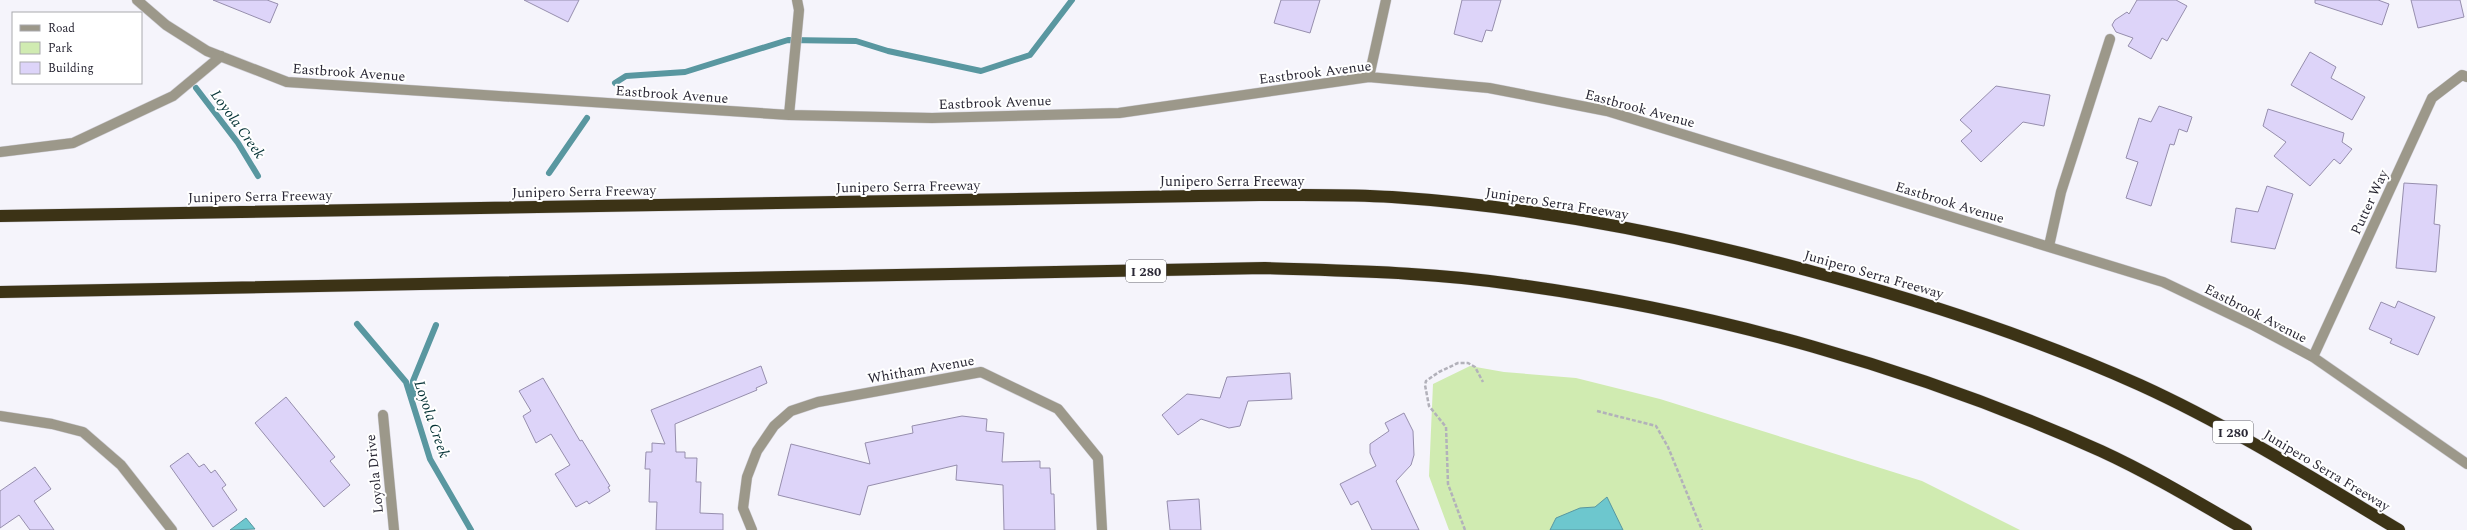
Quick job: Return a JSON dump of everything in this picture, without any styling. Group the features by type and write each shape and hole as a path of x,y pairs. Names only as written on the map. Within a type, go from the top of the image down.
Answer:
{"highway":[{"name":"Junipero Serra Freeway","path":"0,216 1259,195 1392,197 1527,211 1647,232 1771,260 1981,321 2059,350 2182,406 2235,433 2399,530"},
{"name":"I 280","path":"0,292 1265,268 1388,272 1511,283 1628,303 1748,330 1870,364 1935,385 2028,420 2103,452 2246,530"}],"street":[{"name":"Eastbrook Avenue","path":"136,0 166,25 207,51 287,82 789,116 932,118 1119,113 1369,78 1488,88 1607,111 2163,282 2253,325 2313,357 2467,464"},
{"path":"789,116 799,10 797,0"},
{"path":"1369,78 1386,0"},
{"path":"2049,246 2061,192 2110,39"},
{"path":"0,152 73,143 173,96 221,56"},
{"name":"Putter Way","path":"2313,357 2432,98 2462,75 2467,78"},
{"name":"Whitham Avenue","path":"752,530 743,508 747,476 761,445 774,426 791,411 818,402 981,372 1058,409 1098,458 1102,530"},
{"name":"Loyola Drive","path":"382,415 394,530"},
{"path":"0,416 52,424 83,432 129,474 172,530"}],"path":[{"path":"1465,530 1448,484 1446,427 1429,406 1425,385 1426,381 1439,372 1458,363 1468,363 1475,367 1483,382"},
{"path":"1597,410 1656,426 1668,447 1702,530"}],"green space":[{"path":"1470,366 1504,372 1576,378 1660,399 1922,481 2020,530 1449,530 1429,476 1433,384"}],"water":[{"path":"1607,497 1623,530 1550,530 1556,518 1580,508 1595,507"},
{"path":"246,518 255,529 230,530"}],"building":[{"path":"213,0 267,0 278,4 270,23"},
{"path":"524,0 579,0 568,22"},
{"path":"1281,0 1320,0 1310,33 1274,23"},
{"path":"1462,0 1501,0 1492,31 1486,30 1482,42 1454,34"},
{"path":"2137,0 2176,0 2187,6 2167,41 2162,38 2151,59 2128,46 2133,38 2116,32 2112,25 2115,20 2127,12 2129,14"},
{"path":"2315,0 2378,0 2389,4 2382,25 2315,3"},
{"path":"2411,0 2460,0 2464,17 2418,28"},
{"path":"2310,52 2336,67 2331,78 2365,97 2352,120 2291,85"},
{"path":"1996,86 2050,95 2044,126 2023,122 1981,162 1961,141 1972,131 1960,120"},
{"path":"2159,106 2192,117 2187,132 2179,129 2174,145 2170,144 2151,206 2126,198 2138,162 2126,158 2139,118 2151,122"},
{"path":"2268,109 2344,133 2342,142 2352,149 2340,164 2334,159 2310,186 2274,156 2286,142 2263,126"},
{"path":"2404,183 2437,185 2434,224 2440,225 2436,272 2396,268"},
{"path":"2267,186 2293,194 2275,249 2231,242 2236,208 2258,212"},
{"path":"2398,301 2435,317 2418,355 2390,343 2392,339 2369,329 2381,302 2395,308"},
{"path":"761,366 767,383 756,388 757,390 675,424 676,452 685,452 685,458 697,458 696,482 701,482 700,513 723,514 723,530 656,530 657,502 649,502 650,469 645,469 646,452 652,452 652,443 665,444 651,410"},
{"path":"1290,373 1292,399 1248,401 1240,426 1229,428 1201,419 1178,435 1162,415 1187,394 1220,398 1227,377"},
{"path":"543,378 580,441 582,440 610,486 608,487 610,491 589,504 587,501 576,507 555,474 570,465 551,434 536,443 523,416 531,411 519,391"},
{"path":"286,397 335,457 330,461 350,485 324,507 255,423"},
{"path":"1404,413 1413,431 1414,455 1411,465 1396,481 1419,530 1372,530 1358,501 1351,505 1340,484 1376,466 1370,453 1370,444 1389,431 1385,423"},
{"path":"962,416 987,419 986,431 1004,433 1002,462 1040,461 1040,468 1050,468 1051,494 1054,494 1055,530 1004,530 1003,485 956,480 957,465 868,486 860,515 778,495 791,444 870,464 865,443 913,433 912,426"},
{"path":"188,453 199,467 204,464 211,473 215,470 226,485 222,488 237,510 213,527 170,466"},
{"path":"35,467 51,489 34,501 54,530 30,530 19,515 0,528 0,491"},
{"path":"1199,499 1201,530 1170,530 1167,501"}],"waterway":[{"path":"615,83 626,76 685,72 788,40 856,41 888,51 981,71 1030,55 1072,0"},
{"name":"Loyola Creek","path":"196,88 238,143 258,176"},
{"path":"549,173 587,118"},
{"name":"Loyola Creek","path":"357,324 406,382 430,459 471,530"},
{"path":"413,395 413,381 436,325"}]}
